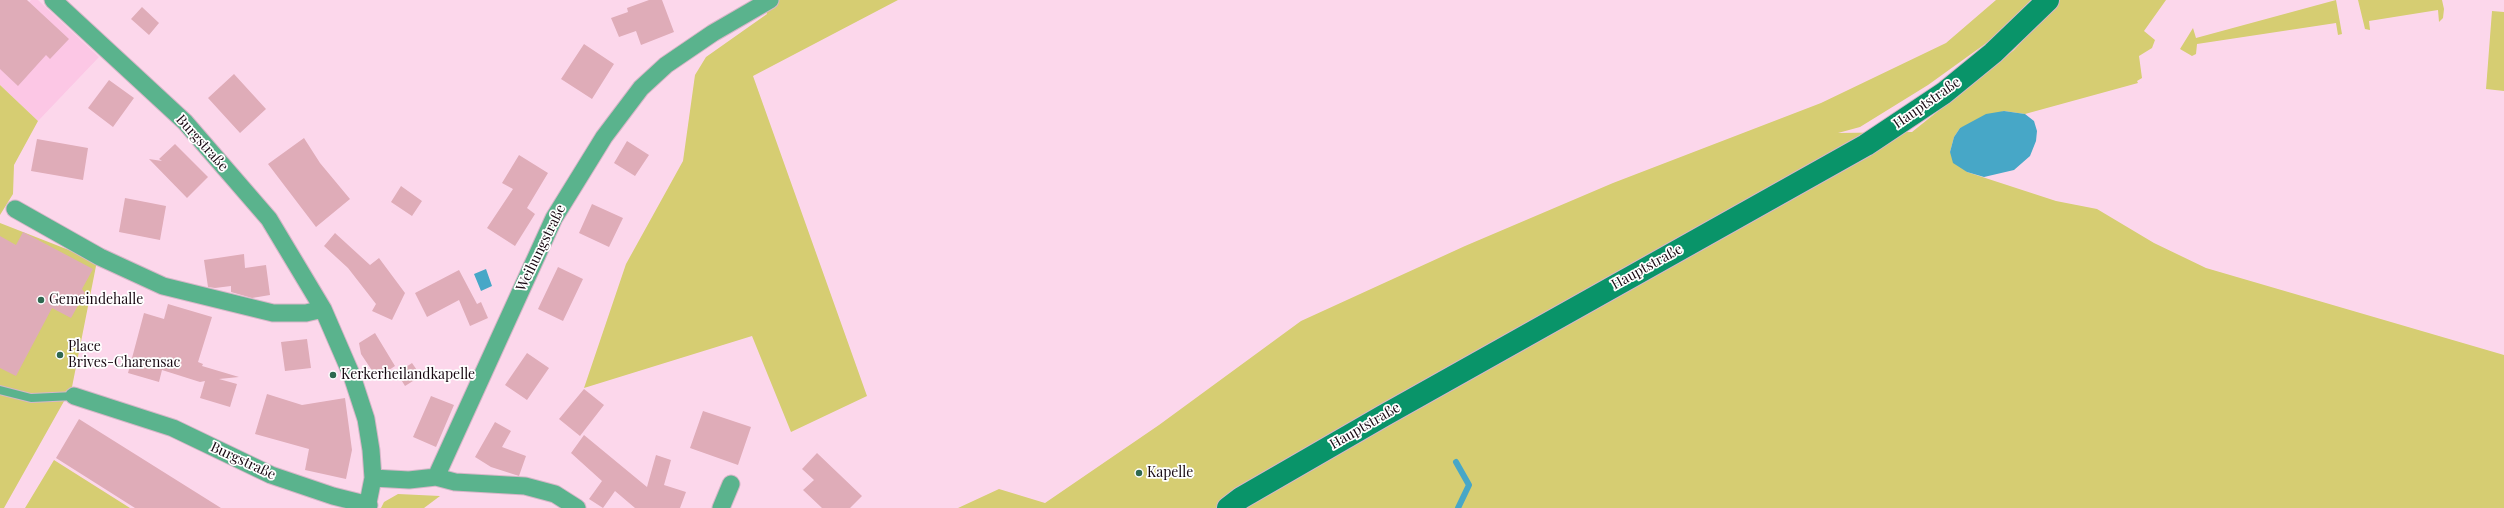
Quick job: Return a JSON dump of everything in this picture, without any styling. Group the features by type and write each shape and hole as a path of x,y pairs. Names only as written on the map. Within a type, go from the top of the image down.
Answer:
{"main road":[{"name":"Hauptstraße","path":"1228,508 1241,498 1383,416 1866,145 1944,93 1993,54 2048,0"}],"street":[{"name":"Burgstraße","path":"53,0 185,122 269,219 323,309 352,376 366,419 373,478"},
{"name":"Weihungstraße","path":"436,477 554,218 604,138 641,88 666,65 713,33 770,0"},
{"path":"15,209 100,257 163,286 273,313 306,314 323,309"},
{"name":"Burgstraße","path":"74,396 173,428 271,475 368,506"},
{"path":"368,506 373,478 409,480 436,477 455,482 525,486 555,494 577,508"},
{"path":"721,508 731,484"}],"lane":[{"path":"0,390 31,398 74,396"}],"shaded area":[{"path":"31,0 38,0 99,57 38,121 0,85 0,33"},
{"path":"762,0 898,0 753,76 867,396 791,432 752,336 584,388 626,264 683,161 695,75 706,57 767,14"},
{"path":"1996,0 2031,0 1992,39 1928,85 1860,127 1838,133 1912,132 2014,50 2060,0 2166,0 2144,31 2155,40 2152,48 2139,56 2142,78 2137,81 2138,83 2025,114 2004,111 1960,128 1954,137 1950,152 1967,172 2056,201 2097,209 2154,243 2206,268 2504,355 2504,508 958,508 999,489 1045,503 1159,425 1301,321 1465,246 1613,183 1821,103 1946,43"},
{"path":"2336,0 2342,34 2338,35 2336,23 2197,44 2196,54 2192,56 2180,49 2193,28 2196,38"},
{"path":"2358,0 2442,0 2444,9 2443,18 2439,22 2438,10 2369,21 2370,30 2365,29"},
{"path":"2492,11 2504,12 2504,91 2486,89"},
{"path":"0,85 38,121 14,165 13,194 0,215"},
{"path":"0,223 97,261 72,387 4,508 0,508"},
{"path":"54,460 130,508 25,508"},
{"path":"398,494 440,496 424,508 381,508 384,502"}],"water":[{"path":"2004,111 2025,114 2034,121 2037,131 2036,141 2030,156 2014,170 1984,177 1967,172 1953,163 1950,152 1954,137 1960,128 1986,114"},
{"path":"486,269 492,286 481,291 474,274"}],"building":[{"path":"0,0 27,0 69,39 50,59 46,55 18,86 0,69"},
{"path":"649,0 662,0 674,32 641,45 636,31 619,37 611,18 628,12 627,8"},
{"path":"142,7 159,23 149,35 131,19"},
{"path":"584,44 614,64 592,99 561,79"},
{"path":"234,74 266,109 240,133 208,98"},
{"path":"109,80 134,98 113,127 88,108"},
{"path":"304,138 320,163 350,199 316,227 268,164"},
{"path":"37,139 88,148 83,180 31,171"},
{"path":"627,141 649,155 635,176 614,163"},
{"path":"175,144 208,177 187,198 149,159 162,161 159,159"},
{"path":"519,155 548,173 527,208 535,214 515,246 487,228 513,189 502,183"},
{"path":"401,186 422,201 412,216 391,202"},
{"path":"125,198 166,206 160,240 119,232"},
{"path":"592,204 623,218 609,247 579,233"},
{"name":"Gemeindehalle","path":"23,232 93,269 82,289 85,293 71,318 52,308 16,376 0,368 0,236 16,245"},
{"path":"335,233 370,265 379,258 405,293 392,320 372,311 376,304 348,268 324,246"},
{"path":"244,254 245,268 266,265 270,295 252,298 231,292 231,286 215,288 208,287 204,260"},
{"path":"558,267 583,279 563,321 538,309"},
{"path":"459,270 477,304 481,302 488,318 470,326 459,300 427,317 415,293"},
{"path":"168,304 212,317 198,362 203,364 202,366 239,377 219,379 237,384 230,407 200,398 205,381 200,382 162,370 159,382 128,373 144,313 164,319"},
{"path":"375,333 395,366 377,378 361,354 359,343"},
{"path":"307,339 311,368 285,371 281,342"},
{"path":"527,353 549,368 527,400 505,385"},
{"path":"412,363 421,376 405,386 397,373"},
{"path":"584,389 604,405 580,436 559,419"},
{"path":"267,394 302,405 345,398 352,450 346,479 305,470 309,449 255,434"},
{"path":"431,396 454,405 436,447 413,437"},
{"path":"703,411 751,427 738,465 690,448"},
{"path":"79,419 221,508 135,508 56,458"},
{"path":"495,422 511,431 502,447 526,456 519,476 491,467 475,457"},
{"path":"584,435 647,487 656,455 671,460 664,485 686,492 680,508 635,508 615,491 603,508 589,499 602,481 571,453"},
{"path":"817,453 862,496 850,508 822,508 803,490 814,480 802,469"}],"waterway":[{"path":"1456,462 1469,485 1458,508"}],"place":[{"name":"Gemeindehalle","path":"41,300"},
{"name":"Place Brives-Charensac","path":"60,355"},
{"name":"Kerkerheilandkapelle","path":"333,375"},
{"name":"Kapelle","path":"1139,473"}]}
